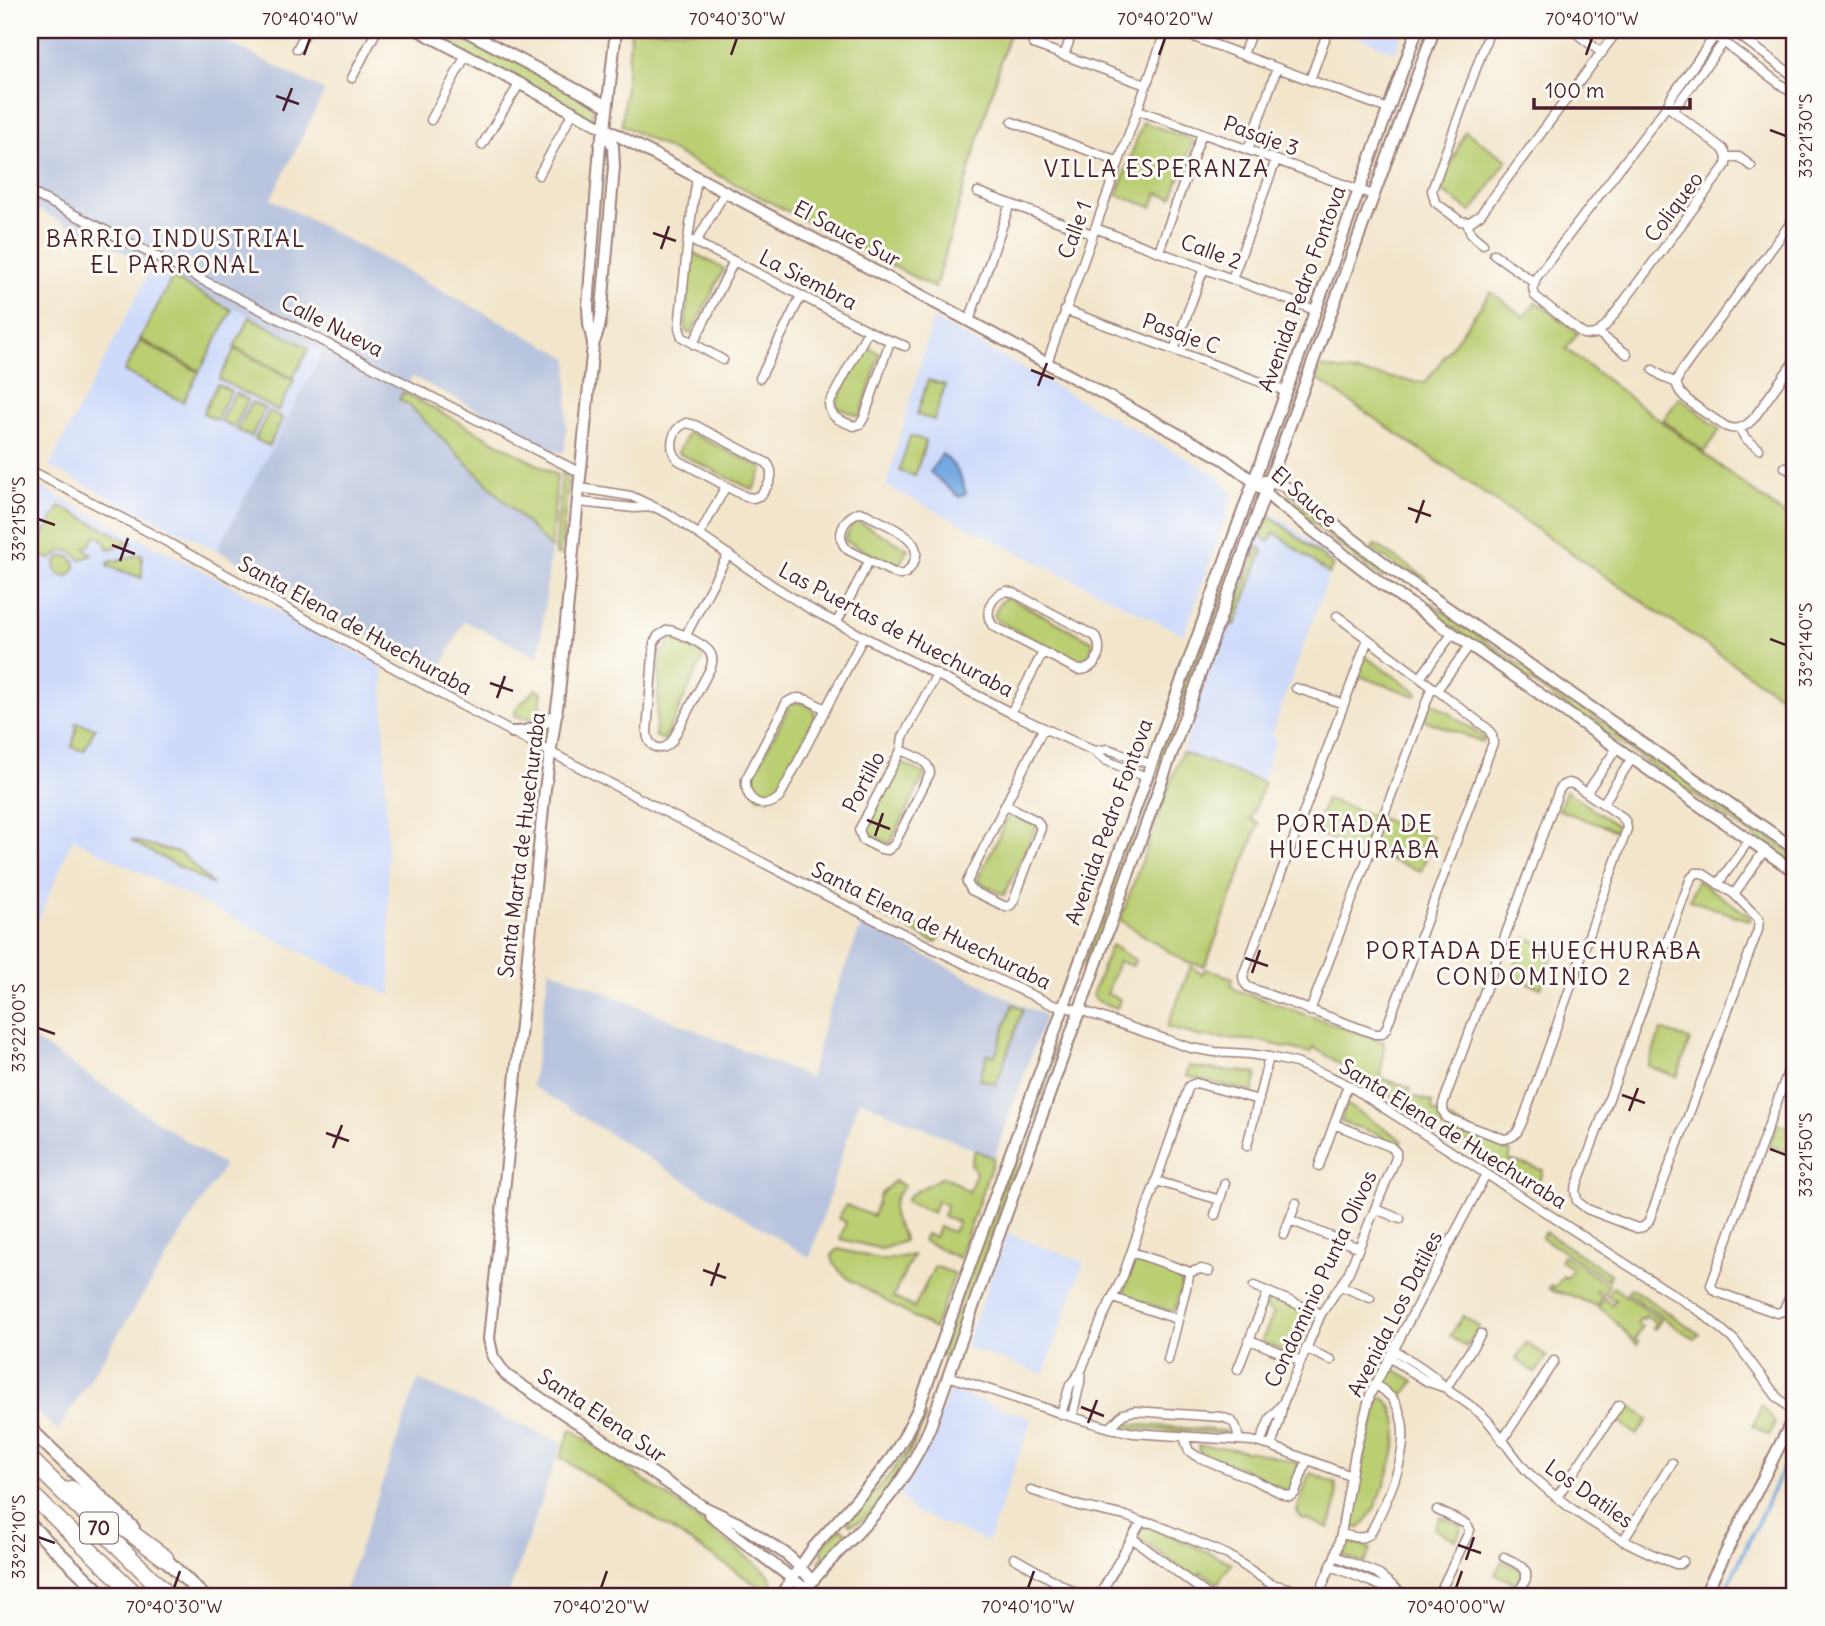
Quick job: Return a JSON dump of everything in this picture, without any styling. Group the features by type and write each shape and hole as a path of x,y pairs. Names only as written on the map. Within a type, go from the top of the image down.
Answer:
{"highway":[{"path":"30,1459 165,1558"},
{"name":"70","path":"30,1459 169,1596"},
{"name":"70","path":"32,1495 136,1596"}],"main road":[{"path":"30,1429 203,1596"},
{"path":"30,1525 104,1596"}],"street":[{"path":"297,49 307,30"},
{"path":"352,78 377,30"},
{"name":"El Sauce Sur","path":"418,30 1047,363 1225,460 1252,481"},
{"path":"464,30 607,106"},
{"name":"Santa Marta de Huechuraba","path":"490,1349 489,1331 540,830 557,713 593,345 602,309 614,167 613,146 605,129 616,30"},
{"path":"1064,55 1073,30"},
{"name":"Calle 1","path":"1047,363 1166,30"},
{"path":"1175,30 1388,109"},
{"path":"1243,55 1252,30"},
{"name":"Avenida Pedro Fontova","path":"780,1596 799,1566 882,1470 915,1416 1417,30"},
{"name":"Avenida Pedro Fontova","path":"806,1589 897,1487 930,1427 1269,481 1434,30"},
{"path":"1490,30 1432,190 1438,206 1460,221 1467,222 1480,215 1618,30"},
{"path":"1572,30 1602,53"},
{"path":"1707,30 1717,33 1724,42 1795,94"},
{"path":"1732,30 1795,77"},
{"path":"1670,108 1679,85 1717,33"},
{"path":"1310,80 1326,36"},
{"path":"1627,354 1598,332 1586,335 1578,331 1535,296 1533,288 1539,273 1724,42"},
{"path":"1033,44 1146,85"},
{"path":"431,120 466,55"},
{"path":"1248,150 1277,68"},
{"path":"482,145 520,83"},
{"name":"Coliqueo","path":"1598,332 1607,324 1723,170 1726,153 1670,108"},
{"name":"Pasaje 3","path":"1138,110 1373,195"},
{"path":"539,175 573,112"},
{"path":"1012,122 1119,162"},
{"path":"1158,251 1202,133"},
{"path":"1727,156 1740,157 1751,166"},
{"path":"1232,279 1276,160"},
{"path":"697,177 692,241 679,328 682,337 723,360"},
{"name":"Calle Nueva","path":"30,192 581,473"},
{"path":"692,241 725,192"},
{"name":"Calle 2","path":"978,192 1158,251 1315,310"},
{"path":"969,321 1010,204"},
{"path":"1795,217 1683,369 1677,383 1679,391 1689,401 1730,429 1739,428 1754,418 1795,360"},
{"path":"1467,222 1471,234 1483,244"},
{"name":"La Siembra","path":"692,241 868,331 905,346"},
{"path":"1494,254 1535,283"},
{"path":"693,344 734,261"},
{"path":"1174,350 1204,268"},
{"path":"760,378 801,296"},
{"name":"Pasaje C","path":"1065,310 1285,391"},
{"path":"868,331 829,404 829,411 833,416 854,426 860,424 864,418 890,341"},
{"path":"1653,370 1677,383"},
{"path":"695,425 764,461 772,469 766,489 756,498 746,497 726,486 676,458 672,446 674,434 679,427 695,425"},
{"path":"1739,428 1745,438 1759,449"},
{"path":"1785,467 1795,474"},
{"name":"Santa Elena de Huechuraba","path":"30,470 158,537 512,732 971,967 1053,1005 1080,1010 1191,1048 1269,1057 1312,1069 1348,1085 1713,1321 1735,1341 1777,1397 1795,1414"},
{"name":"El Sauce","path":"1252,481 1269,481 1283,485 1393,570 1795,849"},
{"name":"El Sauce","path":"1252,481 1381,584 1795,872"},
{"path":"700,534 726,486"},
{"name":"Las Puertas de Huechuraba","path":"580,488 631,496 677,519 794,599 1011,713 1094,751 1105,760 1146,777"},
{"name":"Las Puertas de Huechuraba","path":"579,502 634,508 652,507"},
{"path":"855,513 866,514 907,536 914,542 917,550 911,568 903,575 869,561 848,550 841,542 841,531 848,518 855,513"},
{"path":"685,637 728,554"},
{"path":"837,622 869,561"},
{"path":"1381,584 1390,579 1393,570"},
{"path":"999,593 1014,593 1059,616 1095,636 1100,646 1092,666 1082,670 1043,652 990,623 988,613 992,601 999,593"},
{"path":"1420,611 1424,602 1433,598"},
{"path":"1337,616 1368,639 1420,678 1434,689 1488,729 1493,743 1382,1034 1375,1034 1248,988 1243,976 1368,639"},
{"path":"667,630 685,637 709,651 712,664 672,741 667,747 659,749 651,745 647,737 654,643 658,636 667,630"},
{"path":"1420,678 1452,634"},
{"path":"825,709 800,697 792,698 786,703 746,779 747,793 753,800 765,805 779,798 864,636"},
{"path":"1310,1011 1434,689 1469,646"},
{"path":"1011,713 1043,652"},
{"name":"Portillo","path":"901,750 927,763 930,773 894,845 885,850 863,839 859,831 901,750 903,737 937,674"},
{"path":"1296,688 1344,704"},
{"path":"512,732 521,733 538,727 557,713"},
{"path":"1006,805 1037,821 1041,828 1014,900 1006,907 971,890 967,882 1043,729"},
{"path":"1587,792 1617,748"},
{"name":"Las Puertas de Huechuraba","path":"1094,751 1108,750 1150,764"},
{"path":"1603,804 1632,758"},
{"path":"1572,783 1587,792 1624,819 1626,832 1518,1132 1504,1139 1447,1118 1443,1104 1559,790 1572,783"},
{"path":"1718,884 1749,840"},
{"path":"1734,894 1764,851"},
{"path":"1696,873 1702,873 1718,884 1734,894 1759,919 1758,930 1648,1223 1637,1228 1587,1209 1577,1201 1575,1190 1691,878 1696,873"},
{"path":"1795,1052 1711,1284 1715,1291 1777,1313 1783,1311 1795,1287"},
{"path":"1247,1146 1269,1057"},
{"path":"1072,1417 1081,1371 1132,1252 1187,1089 1196,1083 1259,1100"},
{"path":"1319,1166 1348,1085"},
{"name":"Condominio Punta Olivos","path":"1260,1443 1269,1419 1283,1403 1321,1314 1341,1286 1396,1158 1394,1149 1334,1124"},
{"name":"Avenida Los Datiles","path":"1318,1596 1341,1534 1366,1408 1375,1384 1486,1174"},
{"path":"1157,1181 1220,1200"},
{"path":"1215,1215 1225,1183"},
{"path":"1284,1235 1296,1203"},
{"path":"1376,1209 1400,1219"},
{"path":"1290,1220 1359,1248"},
{"path":"1132,1252 1190,1272 1201,1269 1209,1271"},
{"path":"1168,1360 1190,1272"},
{"path":"1254,1286 1321,1314"},
{"path":"1341,1286 1370,1298"},
{"path":"1238,1369 1268,1292"},
{"path":"1113,1298 1177,1320"},
{"path":"1446,1388 1481,1334"},
{"path":"1250,1340 1301,1361"},
{"name":"Santa Elena Sur","path":"490,1349 498,1366 506,1374 702,1506 738,1523 786,1555 799,1566 806,1589"},
{"path":"1306,1349 1331,1360"},
{"name":"Los Datiles","path":"1391,1353 1431,1374 1482,1415 1525,1470 1557,1497 1623,1541 1676,1564 1683,1561"},
{"path":"1502,1441 1554,1361"},
{"path":"1060,1413 1070,1385 1081,1371"},
{"path":"948,1376 1111,1428 1134,1433 1260,1443 1351,1476"},
{"path":"1341,1534 1365,1538 1370,1534 1398,1469 1403,1423 1391,1397 1375,1384"},
{"path":"1271,1446 1283,1403"},
{"path":"1557,1497 1619,1405"},
{"path":"1111,1428 1122,1413 1134,1411 1222,1418 1231,1420 1236,1425 1239,1440"},
{"path":"1704,1596 1795,1414"},
{"path":"1184,1437 1189,1451 1196,1456 1284,1495 1295,1493 1307,1460"},
{"path":"1623,1541 1672,1463"},
{"path":"1031,1490 1079,1506 1152,1523 1228,1555 1271,1584 1282,1596"},
{"name":"Santa Elena Sur","path":"702,1506 731,1533 779,1566 806,1589"},
{"path":"1437,1510 1466,1524 1470,1530 1438,1596"},
{"path":"844,1511 847,1526 860,1529"},
{"path":"1099,1596 1141,1522"},
{"path":"1132,1538 1209,1596"},
{"path":"1335,1556 1377,1573 1404,1595"},
{"path":"1504,1557 1522,1566 1526,1572 1517,1596"},
{"path":"1014,1559 1081,1596"},
{"path":"1331,1566 1404,1595"},
{"path":"1271,1584 1305,1596"}],"shaded area":[{"path":"30,30 204,30 325,91 271,199 569,358 565,451 560,453 412,376 399,400 408,404 551,548 539,657 464,621 438,673 217,550 323,352 30,206"},
{"path":"1343,30 1403,30 1395,52"},
{"path":"152,267 324,352 217,550 49,467"},
{"path":"933,319 1215,474 1234,494 1184,635 886,486"},
{"path":"30,482 381,665 391,996 73,839 30,940"},
{"path":"1264,514 1282,519 1334,562 1271,736 1276,739 1262,781 1182,752 1198,710 1194,708"},
{"path":"862,923 1045,1017 994,1158 859,1100 810,1258 532,1086 549,969 810,1078 826,1019"},
{"path":"30,1037 224,1166 58,1430 30,1407"},
{"path":"1007,1233 1084,1262 1044,1374 965,1347"},
{"path":"418,1380 562,1443 508,1596 343,1596"},
{"path":"949,1390 1032,1419 988,1542 913,1511 899,1495 935,1434"}],"green space":[{"path":"418,30 460,30 594,102 591,124"},
{"path":"631,30 1010,30 935,288 622,125"},
{"path":"1143,122 1193,140 1172,198 1157,193 1152,207 1117,195"},
{"path":"1465,131 1507,160 1472,212 1440,190"},
{"path":"692,252 724,269 691,334 685,331"},
{"path":"172,278 232,310 200,371 140,339"},
{"path":"1491,292 1524,317 1536,302 1578,333 1566,349 1795,523 1795,706 1317,379 1321,367 1425,383"},
{"path":"250,317 309,348 293,378 234,347"},
{"path":"140,341 199,372 183,402 124,371"},
{"path":"866,346 880,354 860,417 835,406"},
{"path":"235,349 294,381 278,411 219,379"},
{"path":"928,380 945,385 934,420 917,415"},
{"path":"217,384 231,391 216,420 203,413"},
{"path":"403,392 557,475 551,548 408,404 399,400"},
{"path":"235,393 248,400 234,428 220,421"},
{"path":"1680,397 1720,430 1704,452 1663,420"},
{"path":"252,402 265,409 251,437 237,430"},
{"path":"269,411 283,418 269,446 255,439"},
{"path":"688,432 763,468 753,490 678,453"},
{"path":"910,436 926,441 915,476 899,471"},
{"path":"562,473 566,474 568,480 559,555 555,554"},
{"path":"1289,495 1387,575 1381,578 1281,498"},
{"path":"60,506 132,543 108,549 102,538 95,536 85,548 92,555 80,560 73,553 66,551 58,553 51,560 34,551"},
{"path":"1272,517 1333,565 1329,574 1274,532 1269,542 1261,537 1267,519"},
{"path":"855,520 908,549 897,568 844,540"},
{"path":"1374,545 1426,578 1426,586 1372,549"},
{"path":"1258,546 1263,550 1235,625 1229,625"},
{"path":"142,554 142,578 108,566 109,562"},
{"path":"65,556 72,559 75,566 72,573 65,576 58,573 55,566 58,559"},
{"path":"1230,556 1236,558 1082,988 1079,986 1084,962"},
{"path":"1006,598 1092,641 1093,647 1087,663 1082,665 998,621 994,617 995,611"},
{"path":"1430,602 1795,856 1795,865 1425,608"},
{"path":"673,638 704,656 664,740 655,736 661,654"},
{"path":"1363,655 1417,692 1416,696 1356,675"},
{"path":"536,689 542,692 539,715 526,718 514,715 517,707"},
{"path":"1431,701 1485,738 1483,742 1424,720"},
{"path":"799,702 808,705 815,717 776,793 759,797 750,782 789,707"},
{"path":"77,723 95,728 84,751 72,747"},
{"path":"1182,752 1264,783 1251,819 1259,823 1204,966 1184,961 1120,920"},
{"path":"897,761 925,774 890,844 863,831"},
{"path":"1566,791 1620,828 1619,832 1559,810"},
{"path":"1326,799 1433,837 1421,871 1314,833"},
{"path":"1010,813 1037,826 1004,895 977,881"},
{"path":"131,841 182,854 213,885"},
{"path":"1697,880 1751,917 1750,921 1690,900"},
{"path":"878,912 941,935 936,943"},
{"path":"1526,938 1555,949 1541,988 1511,977"},
{"path":"1111,945 1135,960 1133,966 1118,961 1107,994 1120,999 1117,1008 1097,1001 1093,993"},
{"path":"1191,966 1202,974 1205,969 1233,978 1231,985 1236,990 1384,1042 1381,1078 1410,1088 1409,1095 1432,1102 1432,1110 1465,1128 1465,1132 1511,1152 1509,1160 1543,1170 1537,1187 1313,1047 1311,1053 1260,1041 1202,1037 1167,1027"},
{"path":"1013,1004 1023,1009 996,1084 979,1079 988,1054 995,1056"},
{"path":"1061,1027 1063,1028 1048,1079 948,1357 940,1354"},
{"path":"1661,1030 1690,1040 1677,1077 1648,1066"},
{"path":"1189,1066 1257,1073 1253,1092 1186,1076"},
{"path":"1346,1104 1402,1140 1398,1148 1376,1133 1341,1122"},
{"path":"1778,1123 1795,1129 1795,1156 1769,1146"},
{"path":"975,1150 994,1158 959,1258 923,1241 926,1234 935,1237 939,1227 953,1232 958,1222 943,1216 947,1205 937,1201 933,1213 906,1202 910,1195 942,1177 952,1180 969,1192 976,1173 971,1163"},
{"path":"894,1181 904,1186 897,1195 893,1209 904,1241 882,1249 840,1239 846,1222 838,1218 846,1205 873,1216 880,1195"},
{"path":"1545,1232 1610,1274 1608,1280 1541,1237"},
{"path":"838,1249 883,1260 913,1255 893,1297 914,1308 935,1266 955,1274 934,1329 850,1280 834,1263 832,1255"},
{"path":"1563,1255 1609,1285 1604,1294 1597,1290 1596,1293 1602,1296 1596,1306 1549,1289 1551,1286 1555,1288 1563,1276 1567,1278 1573,1269 1560,1261"},
{"path":"1135,1259 1184,1277 1174,1312 1122,1296"},
{"path":"1613,1287 1661,1320 1655,1329 1653,1328 1656,1323 1645,1316 1643,1320 1640,1319 1637,1324 1642,1327 1635,1339 1639,1342 1637,1345 1598,1307 1604,1298 1611,1306 1616,1299 1607,1295"},
{"path":"1631,1288 1699,1334 1694,1339 1627,1293"},
{"path":"1271,1298 1310,1314 1311,1320 1296,1356 1261,1342 1274,1313 1265,1308"},
{"path":"1463,1316 1479,1327 1466,1347 1450,1336"},
{"path":"1527,1343 1547,1357 1535,1373 1516,1359"},
{"path":"1394,1369 1414,1381 1400,1401 1385,1384"},
{"path":"1383,1397 1396,1418 1394,1450 1386,1481 1374,1509 1359,1528 1353,1527 1350,1521 1356,1491 1379,1399"},
{"path":"1629,1405 1648,1419 1637,1435 1618,1421"},
{"path":"1762,1405 1775,1423 1769,1435 1753,1426"},
{"path":"925,1416 905,1461 883,1497 860,1521 849,1524 848,1518 902,1458"},
{"path":"1121,1422 1226,1431 1227,1434 1136,1429 1119,1426"},
{"path":"571,1429 681,1506 768,1573 772,1581 766,1591 560,1457"},
{"path":"1199,1446 1250,1451 1300,1464 1291,1490 1285,1490 1238,1467 1200,1453"},
{"path":"1311,1473 1335,1483 1336,1500 1329,1528 1301,1518 1297,1511"},
{"path":"1440,1516 1462,1526 1456,1540 1434,1529"},
{"path":"1147,1525 1232,1563 1218,1583 1201,1572 1196,1579 1136,1536 1140,1528"},
{"path":"841,1528 848,1535 821,1564 819,1561 824,1556 821,1551 825,1543"},
{"path":"1353,1541 1371,1549 1364,1564 1344,1556 1342,1552 1346,1542"},
{"path":"1502,1561 1524,1571 1517,1584 1495,1574"}],"water":[{"path":"942,454 958,472 966,494 959,497 930,472"}],"waterway":[{"path":"1723,1596 1795,1443"}],"district":[{"name":"VILLA ESPERANZA","path":"1157,169"},
{"name":"BARRIO INDUSTRIAL EL PARRONAL","path":"176,252"},
{"name":"PORTADA DE HUECHURABA","path":"1355,837"},
{"name":"PORTADA DE HUECHURABA CONDOMINIO 2","path":"1534,964"}]}
